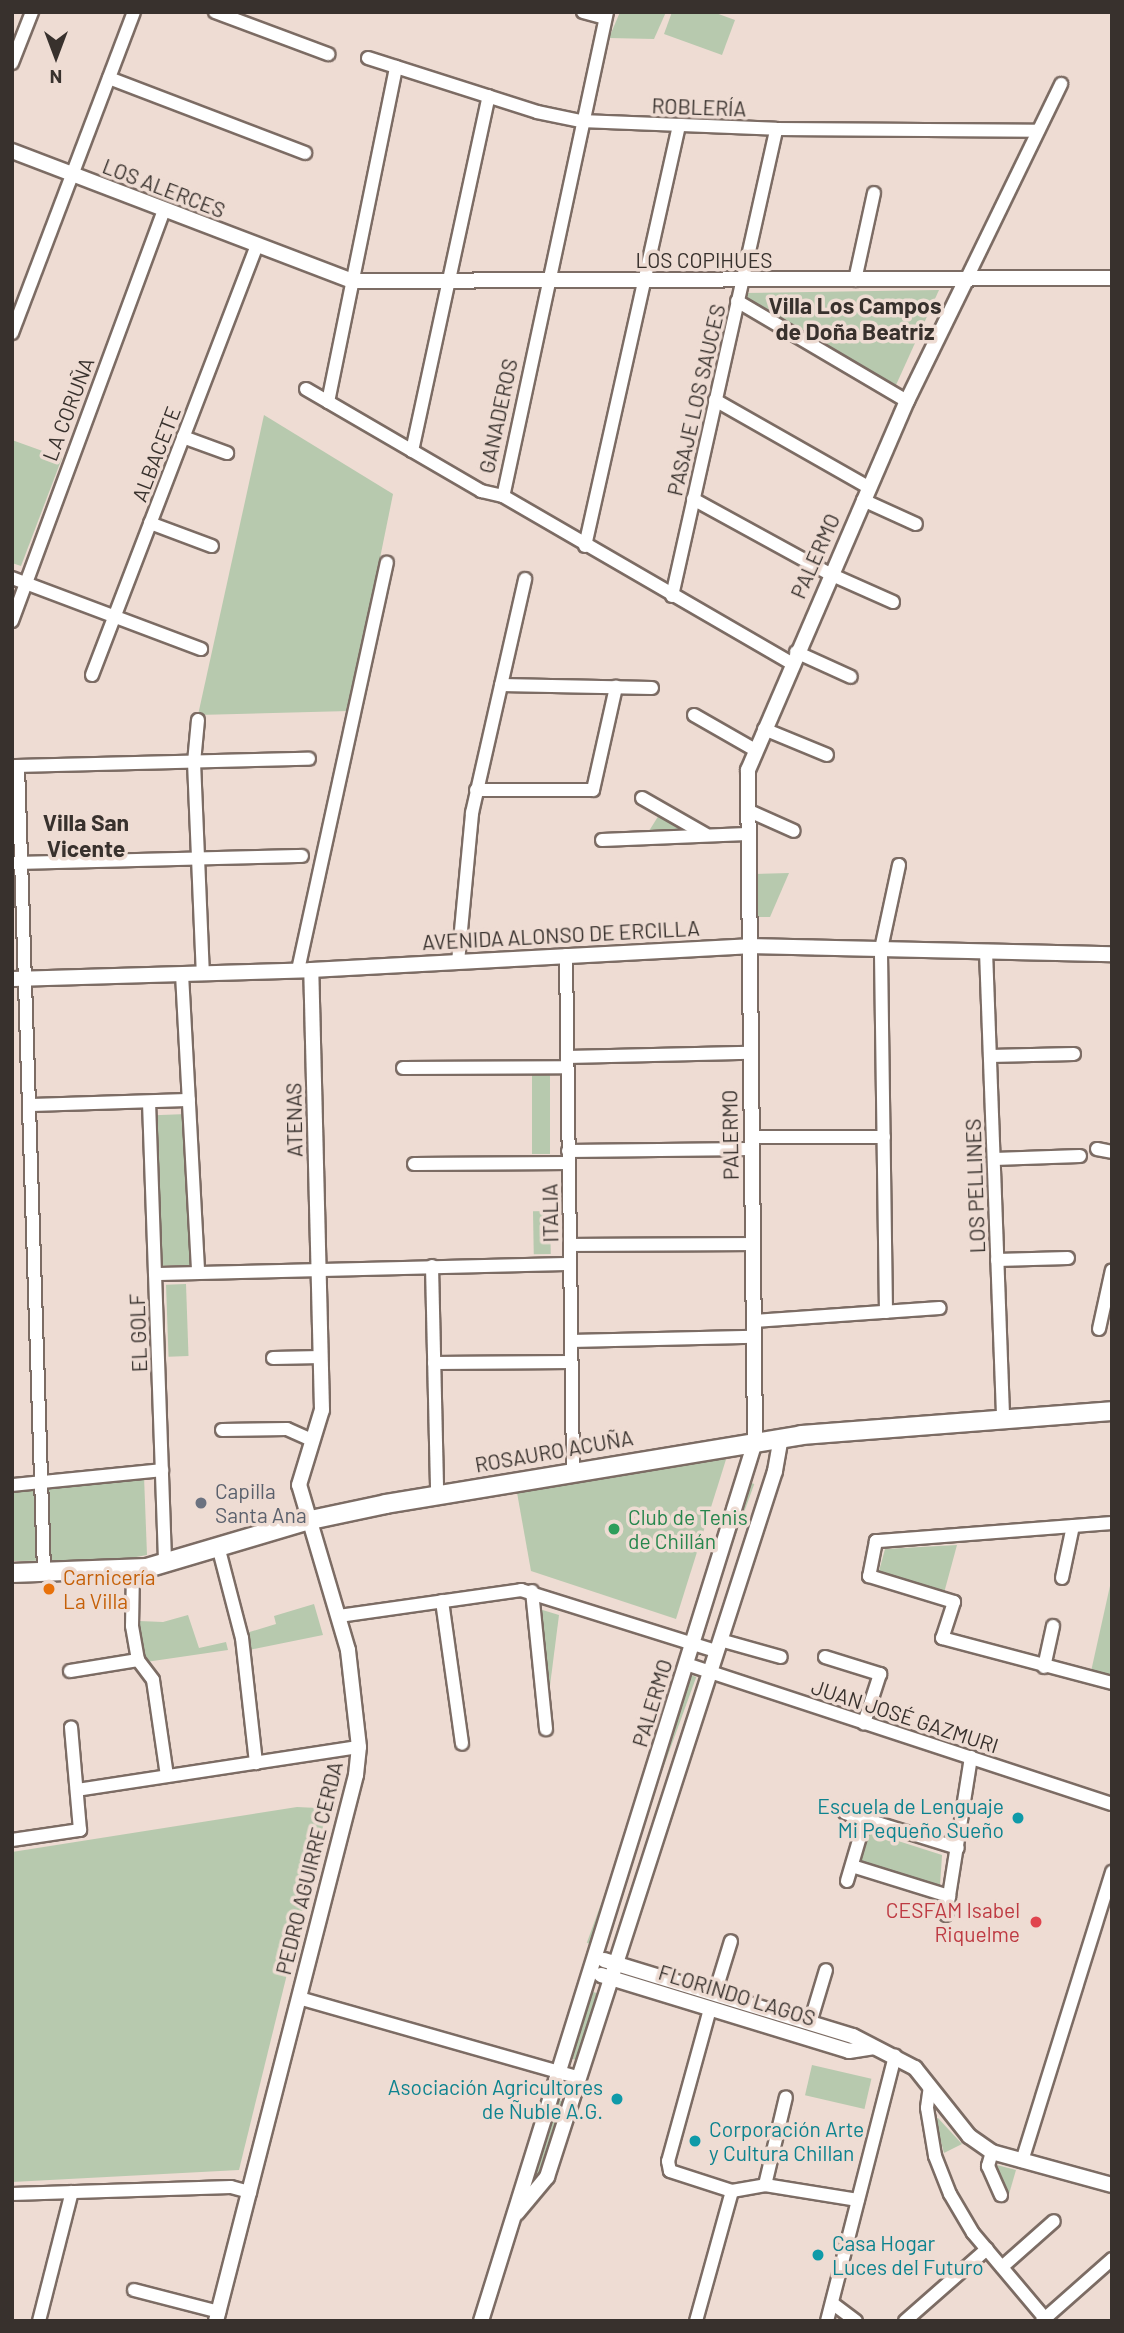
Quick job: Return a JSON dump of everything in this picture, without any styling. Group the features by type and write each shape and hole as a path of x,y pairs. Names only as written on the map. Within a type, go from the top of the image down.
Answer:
{"main road":[{"name":"ROSAURO ACUÑA","path":"12,1573 133,1570 219,1550 306,1521 437,1494 573,1469 781,1438 1112,1411"}],"street":[{"path":"12,63 32,12"},
{"path":"12,333 134,12"},
{"path":"215,12 233,15 328,54"},
{"path":"583,12 606,15"},
{"name":"GANADEROS","path":"606,15 546,281 503,496 671,597 793,658 851,677"},
{"name":"ROBLERÍA","path":"368,58 489,96 581,121 679,127 1038,131"},
{"path":"328,402 396,67"},
{"path":"109,78 305,153"},
{"name":"PALERMO","path":"481,2321 755,1442 747,777 755,750 793,658 906,401 1061,84"},
{"path":"412,451 489,96"},
{"path":"585,546 679,127"},
{"name":"PASAJE LOS SAUCES","path":"671,597 776,129"},
{"name":"LOS ALERCES","path":"12,151 300,264"},
{"path":"855,280 874,193"},
{"name":"LA CORUÑA","path":"12,621 164,210"},
{"name":"ALBACETE","path":"92,675 257,247"},
{"name":"LOS COPIHUES","path":"300,264 352,281 1112,278"},
{"path":"737,301 906,401"},
{"path":"306,389 481,491 503,496"},
{"path":"715,401 916,524"},
{"path":"183,437 227,453"},
{"path":"693,499 830,574 893,602"},
{"path":"150,523 212,546"},
{"path":"305,970 387,563"},
{"path":"12,578 201,649"},
{"path":"458,962 465,860 476,790 525,579"},
{"path":"501,685 653,688"},
{"path":"476,790 593,790 616,687"},
{"path":"694,715 755,750"},
{"path":"198,720 194,762 203,974"},
{"path":"764,729 827,755"},
{"path":"44,1573 30,1105 19,978 15,766 309,759"},
{"path":"642,797 707,835"},
{"path":"747,810 794,831"},
{"path":"602,840 747,834"},
{"path":"17,863 302,856"},
{"path":"886,1312 881,949 899,865"},
{"name":"AVENIDA ALONSO DE ERCILLA","path":"19,978 305,970 748,946 1112,954"},
{"name":"LOS PELLINES","path":"986,951 1003,1419"},
{"name":"ITALIA","path":"566,956 573,1469"},
{"name":"ATENAS","path":"305,970 318,1269"},
{"path":"182,974 198,1272"},
{"path":"403,1068 750,1054"},
{"path":"990,1056 1074,1054"},
{"path":"30,1105 189,1100"},
{"name":"EL GOLF","path":"149,1102 165,1564"},
{"path":"414,1164 884,1137"},
{"path":"1097,1149 1112,1152"},
{"path":"993,1159 1080,1157"},
{"path":"570,1245 752,1244"},
{"path":"997,1260 1068,1258"},
{"path":"155,1273 570,1264"},
{"path":"432,1266 437,1494"},
{"name":"PEDRO AGUIRRE CERDA","path":"134,2290 218,2316 299,1998 359,1747 354,1686 339,1616 306,1521 299,1478 322,1410 318,1269"},
{"path":"1099,1329 1112,1270"},
{"path":"754,1321 940,1308"},
{"path":"571,1341 754,1336"},
{"path":"273,1358 321,1357"},
{"path":"434,1363 571,1362"},
{"path":"222,1430 287,1429 312,1440"},
{"name":"PALERMO","path":"513,2216 547,2177 609,1977 775,1472 781,1438"},
{"path":"12,1485 162,1470"},
{"path":"1112,1522 876,1541 869,1576 954,1602 942,1638 1112,1683"},
{"path":"1062,1578 1073,1525"},
{"path":"219,1550 242,1637 256,1763"},
{"path":"133,1570 132,1626 138,1660 153,1680 167,1776"},
{"path":"339,1616 531,1591 693,1643 781,1657"},
{"path":"531,1591 546,1729"},
{"path":"442,1601 462,1744"},
{"path":"1044,1667 1054,1626"},
{"path":"825,1657 880,1674 864,1723"},
{"path":"69,1671 138,1660"},
{"name":"JUAN JOSÉ GAZMURI","path":"686,1664 1112,1804"},
{"path":"12,1840 80,1830 71,1727"},
{"path":"77,1790 359,1747"},
{"path":"946,1915 971,1757"},
{"path":"845,1813 958,1848"},
{"path":"847,1881 866,1820"},
{"path":"852,1866 949,1896"},
{"path":"1022,2161 1112,1872"},
{"path":"715,1993 731,1941"},
{"name":"FLORINDO LAGOS","path":"594,1957 810,2022 895,2056 930,2086 969,2136 992,2152"},
{"path":"810,2022 826,1970"},
{"name":"FLORINDO LAGOS","path":"590,1972 849,2051 873,2047"},
{"path":"299,1998 579,2078"},
{"path":"710,2008 668,2161 670,2171 677,2177 732,2191 765,2185 858,2200"},
{"path":"827,2321 895,2056"},
{"path":"930,2086 927,2108 935,2156 950,2194 987,2249 1044,2320 1112,2259"},
{"path":"765,2185 786,2097"},
{"path":"1002,2195 988,2166 992,2152 1112,2185"},
{"path":"12,2194 231,2187 250,2192"},
{"path":"695,2321 732,2191"},
{"path":"39,2321 72,2192"},
{"path":"1002,2267 1054,2221"},
{"path":"905,2321 987,2249"},
{"path":"832,2303 856,2321"}],"green space":[{"path":"620,12 666,12 654,39 609,38"},
{"path":"672,12 713,12 735,20 722,55 664,34"},
{"path":"939,290 896,385 744,301 744,293"},
{"path":"264,415 393,494 349,711 198,715"},
{"path":"12,440 62,458 21,566 12,563"},
{"path":"659,815 682,829 649,831"},
{"path":"789,873 770,917 753,917 752,874"},
{"path":"532,1074 550,1074 550,1154 532,1154"},
{"path":"187,1114 192,1265 159,1266 154,1115"},
{"path":"533,1211 550,1211 551,1254 534,1254"},
{"path":"186,1284 189,1356 169,1357 166,1285"},
{"name":"Club de Tenis de Chillán","path":"728,1453 676,1619 531,1571 516,1487"},
{"path":"144,1476 147,1555 120,1560 12,1561 12,1492"},
{"path":"743,1480 754,1484 699,1635 688,1631"},
{"path":"957,1545 944,1593 878,1575 885,1549"},
{"path":"1112,1586 1112,1681 1090,1676"},
{"path":"314,1604 323,1635 249,1650 243,1634 276,1624 274,1616"},
{"path":"536,1608 559,1615 547,1709"},
{"path":"188,1615 199,1648 226,1642 228,1650 146,1662 140,1654 139,1621 163,1622"},
{"path":"685,1673 696,1677 598,1947 587,1943"},
{"path":"297,1807 317,1808 324,1823 239,2170 12,2182 12,1852"},
{"path":"870,1832 942,1855 940,1886 935,1888 860,1864"},
{"path":"631,1973 850,2040 849,2045 630,1978"},
{"path":"585,1990 597,1993 580,2061 568,2058"},
{"path":"812,2065 871,2079 864,2109 805,2095"},
{"path":"551,2098 564,2102 542,2176 528,2172"},
{"path":"938,2118 962,2144 944,2153 935,2119"},
{"path":"993,2164 1016,2170 1007,2201 992,2168"}],"place":[{"name":"Capilla Santa Ana","path":"201,1503"},
{"name":"Club de Tenis de Chillán","path":"614,1529"},
{"name":"Carnicería La Villa","path":"49,1589"},
{"name":"Escuela de Lenguaje Mi Pequeño Sueño","path":"1018,1818"},
{"name":"CESFAM Isabel Riquelme","path":"1036,1922"},
{"name":"Asociación Agricultores de Ñuble A.G.","path":"617,2099"},
{"name":"Corporación Arte y Cultura Chillan","path":"695,2141"},
{"name":"Casa Hogar Luces del Futuro","path":"818,2255"}],"district":[{"name":"Villa Los Campos de Doña Beatriz","path":"855,318"},
{"name":"Villa San Vicente","path":"86,835"}]}
